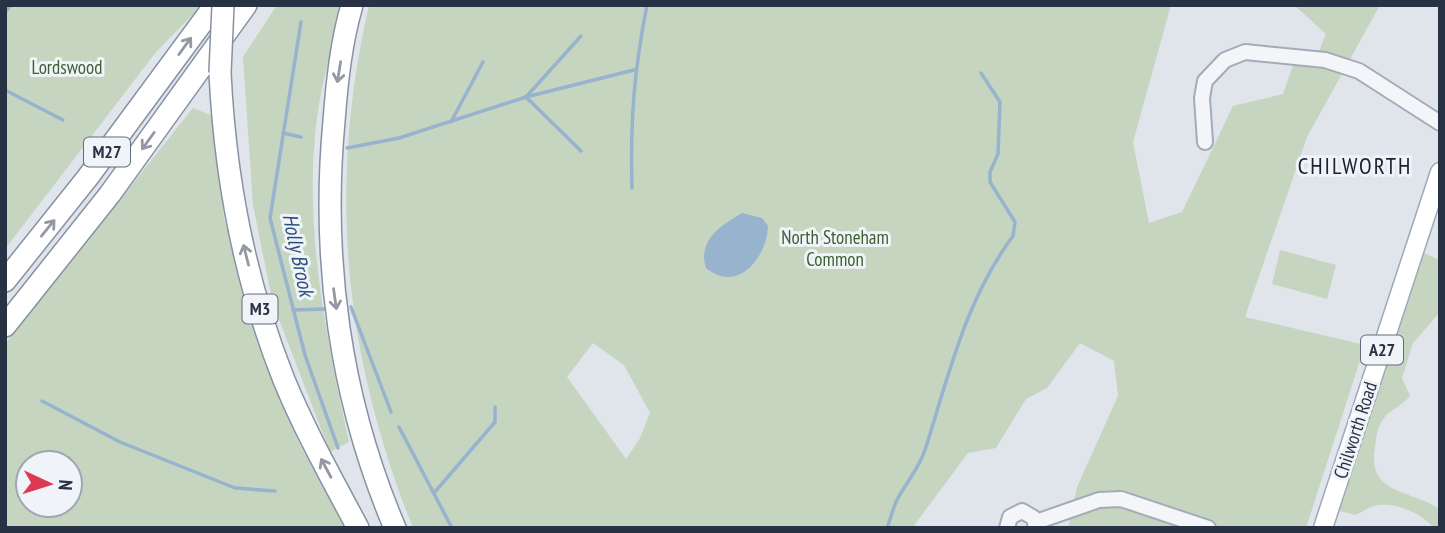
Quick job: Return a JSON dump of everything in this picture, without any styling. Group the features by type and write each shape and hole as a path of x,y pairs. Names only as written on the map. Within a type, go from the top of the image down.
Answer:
{"highway":[{"name":"M27","path":"5,281 88,177 215,5"},
{"name":"M3","path":"223,5 220,73 233,197 257,299 284,379 358,528"},
{"name":"M27","path":"5,327 110,194 246,5"},
{"path":"352,5 338,77 333,135 328,206 332,281 344,366 357,420 377,485 395,528"}],"main road":[{"name":"Chilworth Road","path":"1323,528 1440,172"}],"street":[{"path":"1205,142 1202,98 1205,81 1225,60 1245,52 1325,60 1359,71 1440,123"},
{"path":"1007,528 1010,517 1017,512 1030,514 1036,525 1099,499 1121,499 1208,528"}],"green space":[{"name":"Lordswood","path":"5,5 202,5 156,52 5,249"},
{"path":"277,5 342,5 320,99 313,185 314,228 324,315 349,442 330,452 273,304 253,205 243,57"},
{"name":"North Stoneham Common","path":"369,5 1171,5 1133,142 1149,223 1182,212 1233,106 1283,94 1293,65 1314,63 1326,34 1294,5 1380,5 1307,137 1245,317 1365,345 1306,528 1068,528 1077,487 1118,396 1114,361 1080,343 1047,388 1026,399 996,448 968,453 912,528 413,528 371,399 349,270 346,205 348,140 356,73","holes":["593,343 624,365 650,413 639,440 626,459 567,377"]},
{"path":"193,108 213,116 224,218 271,378 300,445 345,528 5,528 5,344"},
{"path":"1280,250 1336,265 1327,299 1272,284"},
{"path":"1422,252 1440,260 1440,312 1413,343 1402,378 1410,396 1380,424 1374,462 1377,474 1383,482 1440,509 1440,528 1434,528 1422,517 1396,506 1379,505 1355,515 1336,510"}],"water":[{"path":"742,213 762,218 768,226 762,250 748,269 739,275 718,275 706,268 704,258 708,242 726,223"}],"waterway":[{"path":"5,12 11,5"},
{"path":"632,188 634,96 647,5"},
{"name":"Holly Brook","path":"301,22 270,218 305,355 338,448"},
{"path":"581,36 526,97 581,151"},
{"path":"451,122 483,62"},
{"path":"347,148 399,138 526,97 634,70"},
{"path":"887,528 896,501 923,454 971,311 983,285 1013,236 1015,222 990,182 990,172 998,154 1000,102 981,73"},
{"path":"5,90 63,120"},
{"path":"283,133 301,137"},
{"path":"351,307 391,412"},
{"path":"293,310 325,309"},
{"name":"Holly Brook","path":"42,401 120,442 235,488 275,491"},
{"path":"434,493 495,422 495,407"},
{"path":"399,427 452,528"}],"district":[{"name":"CHILWORTH","path":"1355,166"}]}
